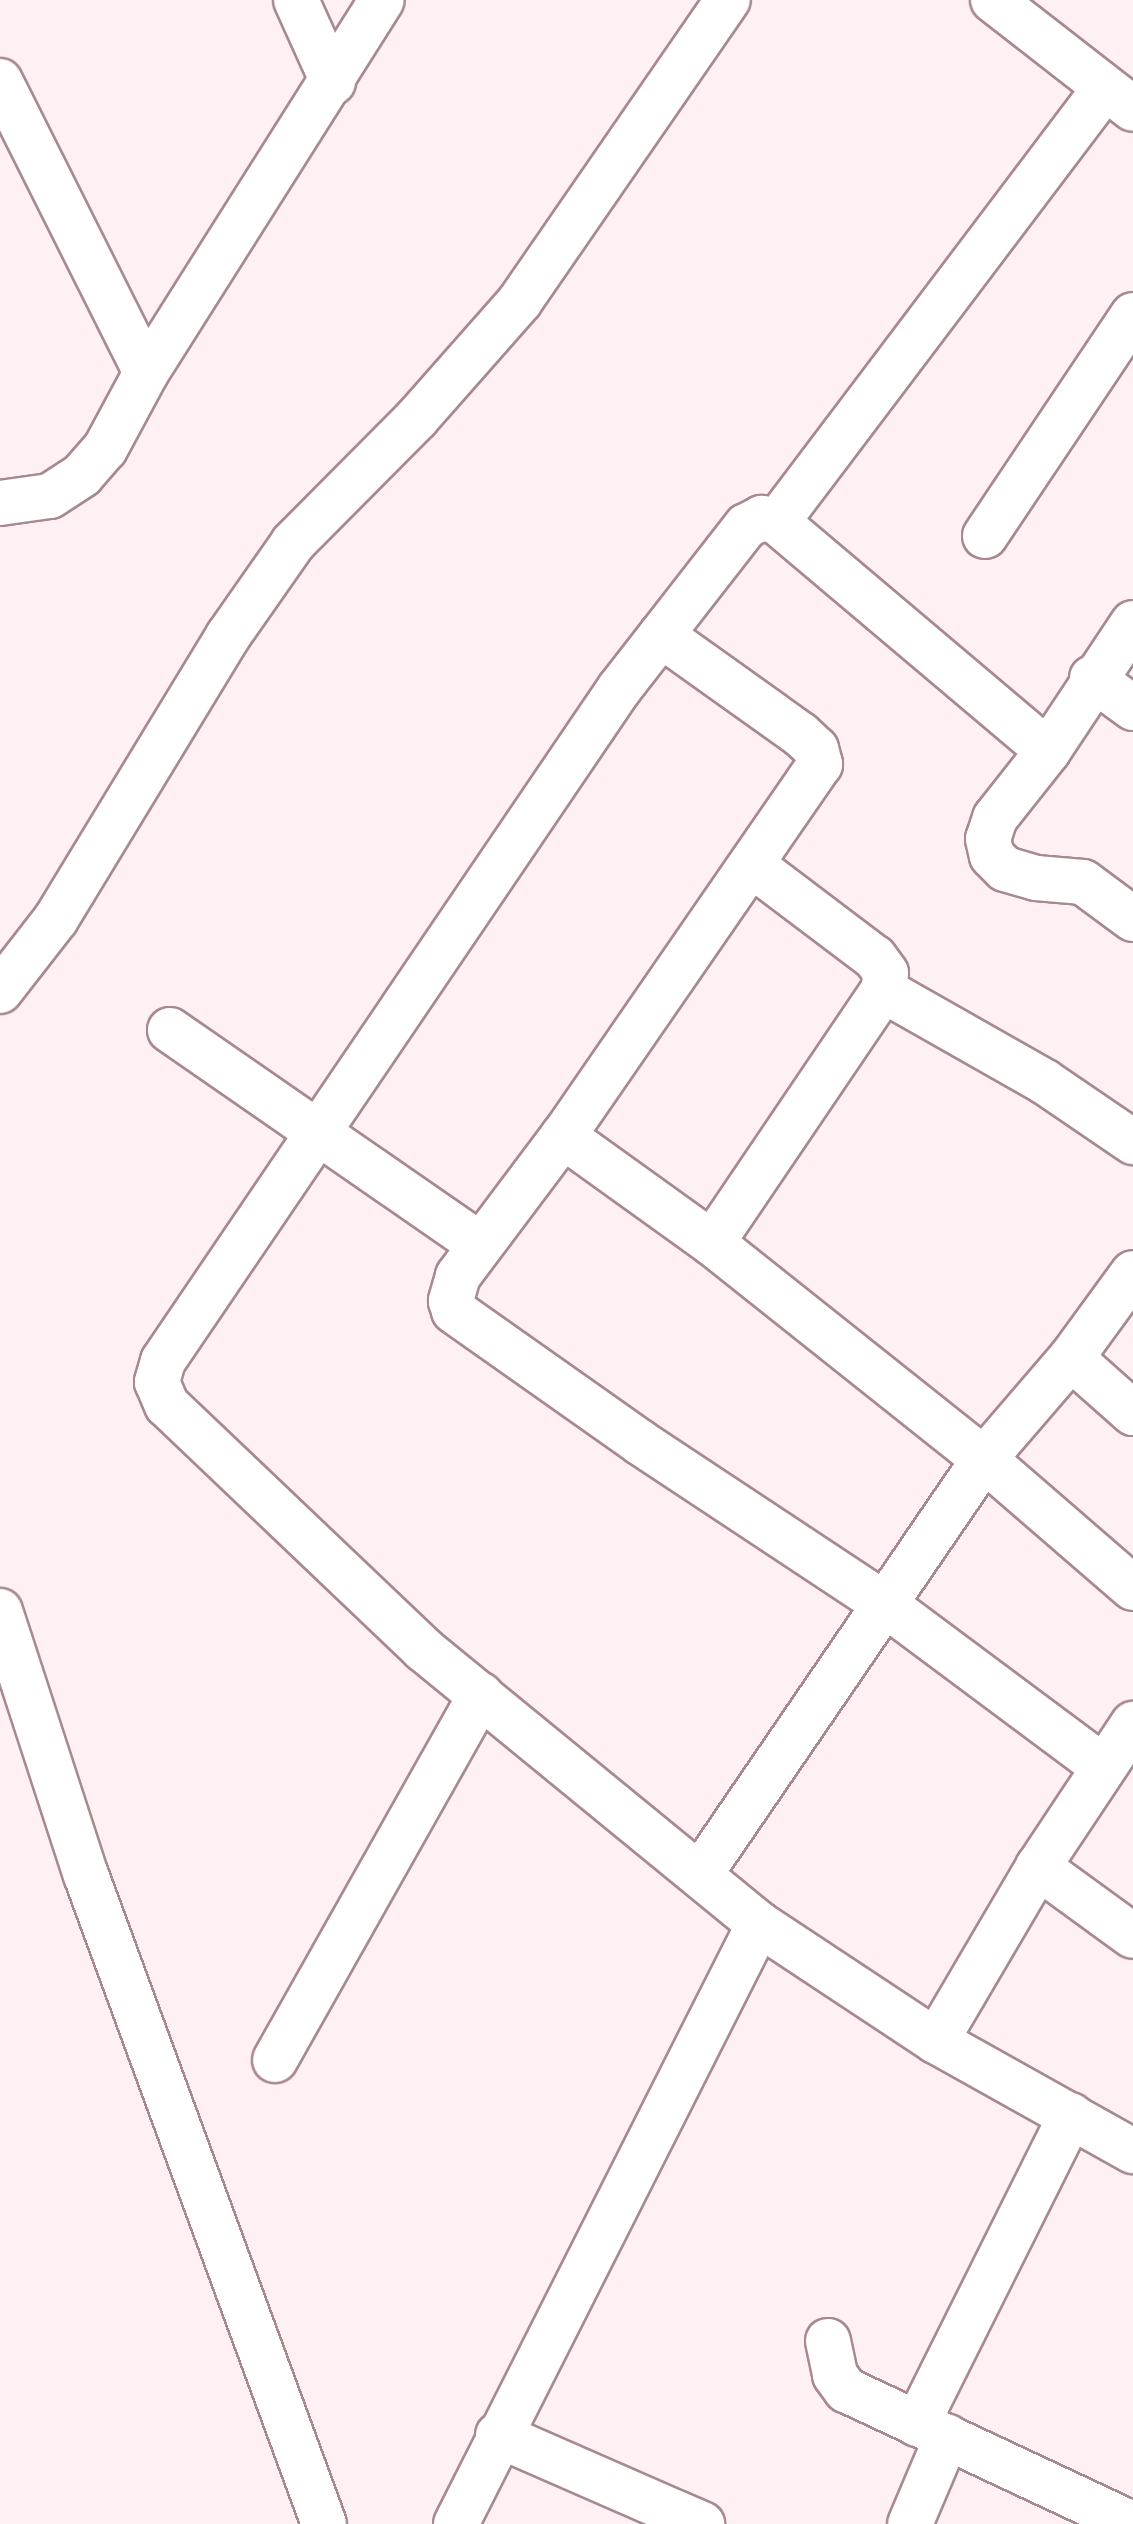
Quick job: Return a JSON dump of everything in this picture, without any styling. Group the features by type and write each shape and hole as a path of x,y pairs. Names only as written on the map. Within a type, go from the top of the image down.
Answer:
{"street":[{"path":"296,0 333,82"},
{"path":"0,503 50,496 82,475 105,449 146,373 333,82 382,0"},
{"path":"0,991 56,919 228,636 293,543 417,418 520,301 728,0"},
{"path":"777,522 1119,99 1007,4"},
{"path":"0,81 146,373"},
{"path":"985,536 1133,315"},
{"path":"1048,751 777,522 762,518 746,526 661,635 315,1134 163,1361 157,1382 167,1405 423,1649 701,1873 759,1924 936,2041 1133,2151"},
{"path":"1133,623 1092,678 1048,751 995,818 988,839 992,856 1020,875 1097,888 1133,919"},
{"path":"661,635 816,749 820,764 563,1136 480,1245 454,1289 451,1301 462,1318 886,1605 1102,1766"},
{"path":"1092,678 1133,708"},
{"path":"712,1243 883,990 886,973 875,958 752,865"},
{"path":"883,990 1045,1082 1133,1142"},
{"path":"170,1030 315,1134 480,1245"},
{"path":"563,1136 712,1243 984,1459 1133,1588"},
{"path":"701,1873 984,1459 1071,1358 1133,1273"},
{"path":"1071,1358 1133,1413"},
{"path":"0,1611 86,1875 324,2524"},
{"path":"275,2060 481,1695"},
{"path":"936,2041 1038,1867 1102,1766 1133,1724"},
{"path":"1038,1867 1133,1936"},
{"path":"456,2524 498,2435 759,1924"},
{"path":"910,2524 932,2430 1071,2115"},
{"path":"828,2341 835,2375 846,2390 1132,2524"},
{"path":"498,2435 702,2524"}]}
